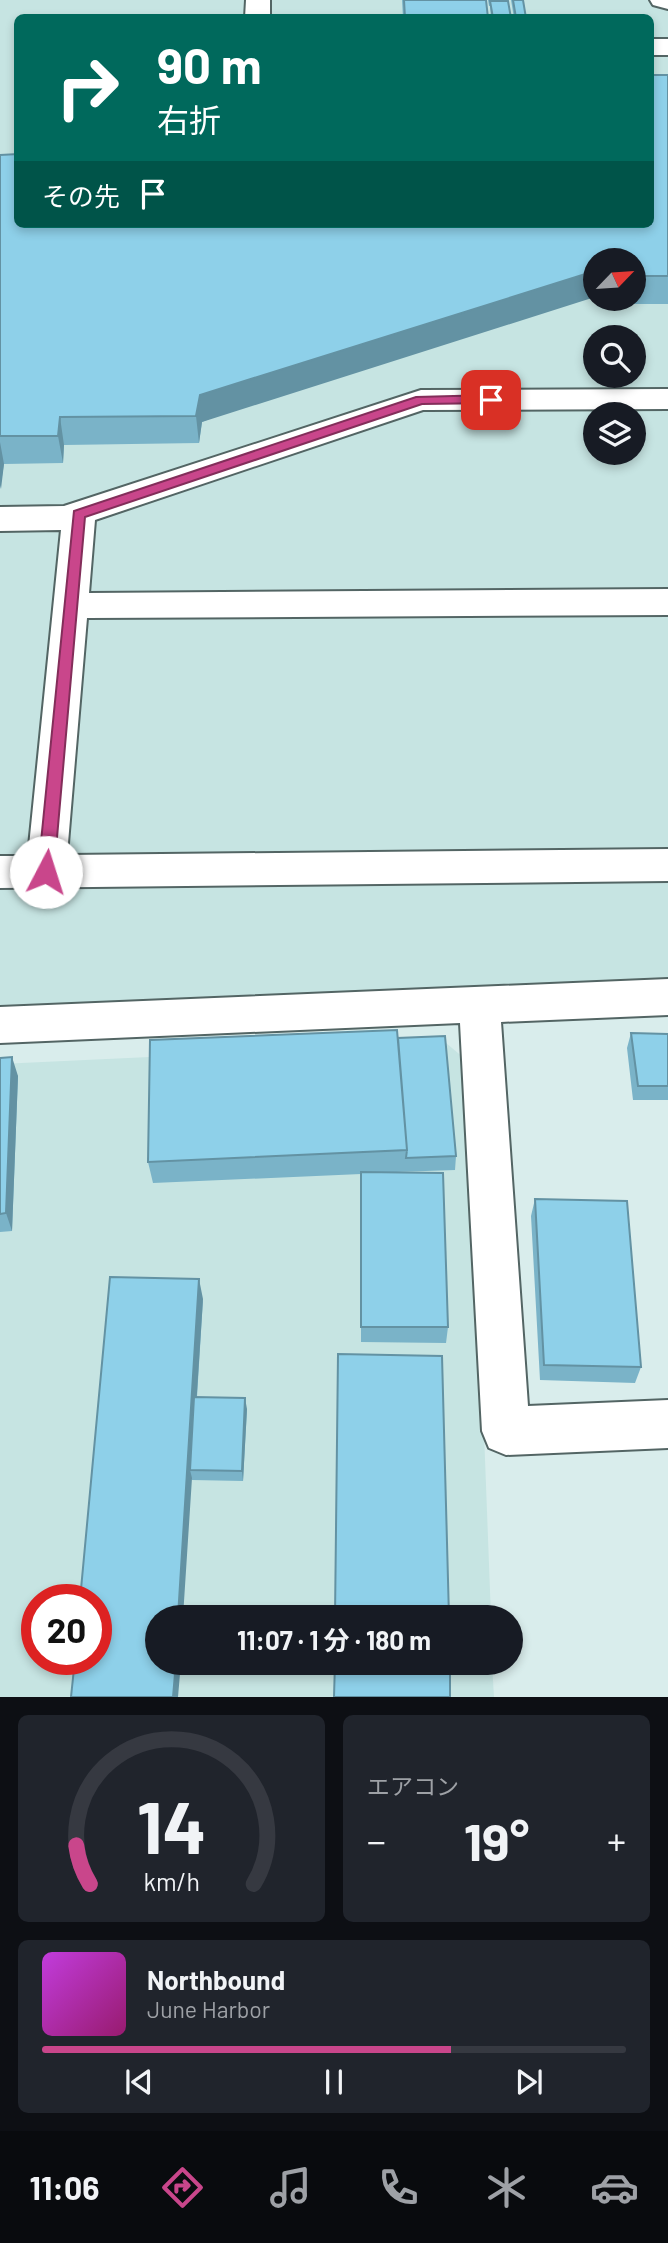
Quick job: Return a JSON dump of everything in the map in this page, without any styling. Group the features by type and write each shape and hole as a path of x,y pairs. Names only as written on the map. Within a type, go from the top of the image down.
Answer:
{"street":[{"path":"662,0 668,2"},
{"path":"0,519 65,519 421,400 668,398"},
{"path":"46,872 79,514"},
{"path":"70,606 668,602"},
{"path":"0,872 668,865"},
{"path":"0,1025 668,997"},
{"path":"479,1004 506,1431 668,1424"}],"shaded area":[{"path":"0,0 668,0 668,984 0,1016"},
{"path":"446,1043 470,1063 491,1605 145,1605 145,1675 493,1675 494,1697 0,1697 0,1064"}],"building":[{"path":"404,0 486,0 488,14 405,14"},
{"path":"513,0 523,0 525,14 515,14"},
{"path":"490,1 508,1 510,14 492,14"},
{"path":"654,75 668,75 668,276 646,276 646,248 583,248 583,275 200,395 196,416 60,417 58,436 0,436 0,155 14,154 14,228 654,228"},
{"path":"397,1030 407,1150 148,1162 150,1040"},
{"path":"631,1033 668,1034 668,1086 638,1086"},
{"path":"445,1036 456,1156 406,1158 398,1038"},
{"path":"12,1057 6,1213 0,1214 0,1058"},
{"path":"361,1172 443,1173 448,1327 361,1327"},
{"path":"535,1199 627,1201 641,1367 544,1365"},
{"path":"110,1277 199,1279 179,1605 145,1605 145,1675 175,1675 173,1697 71,1697 73,1675 112,1675 112,1584 81,1584"},
{"path":"338,1354 442,1356 449,1605 335,1605"},
{"path":"194,1397 245,1398 242,1471 190,1470"},
{"path":"335,1675 450,1675 450,1697 334,1697"}],"route":[{"path":"46,872 79,514 421,400 491,400"}]}
